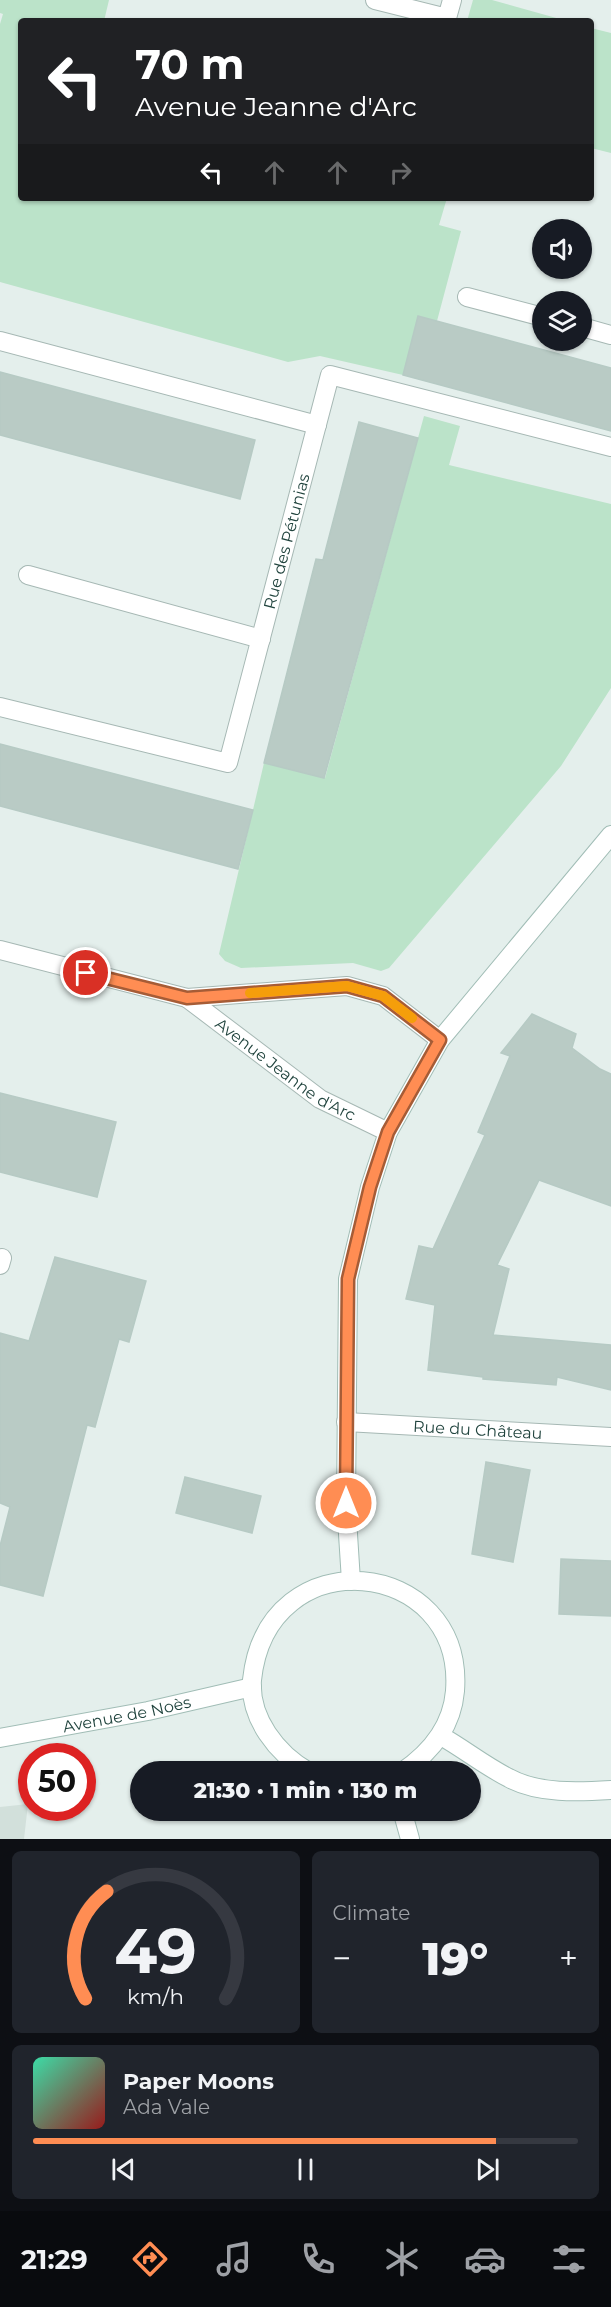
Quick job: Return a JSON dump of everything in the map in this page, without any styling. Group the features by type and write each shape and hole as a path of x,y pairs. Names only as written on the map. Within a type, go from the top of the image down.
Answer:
{"street":[{"path":"375,0 447,18 452,0"},
{"path":"467,297 532,314"},
{"path":"592,330 611,335"},
{"path":"0,341 317,425"},
{"name":"Rue des Pétunias","path":"0,707 228,763 330,375 611,447"},
{"path":"28,575 261,639"},
{"path":"351,1581 346,1503 348,1279 370,1187 388,1132 440,1040 611,836"},
{"name":"Avenue Jeanne d'Arc","path":"0,950 187,998 347,986 383,996 440,1040"},
{"name":"Avenue Jeanne d'Arc","path":"187,998 320,1099 388,1132"},
{"name":"Rue du Château","path":"346,1422 611,1437"},
{"path":"291,1761 272,1741 258,1715 252,1687 255,1658 264,1632 282,1609 310,1590 327,1583 351,1581 379,1582 403,1592 429,1612 448,1640 456,1672 454,1705 441,1736 418,1761"},
{"name":"Avenue de Noès","path":"0,1738 148,1711 252,1687"},
{"path":"441,1736 510,1779 533,1787 587,1792 611,1790"},
{"path":"405,1821 410,1839"}],"shaded area":[{"path":"18,1805 18,1821 26,1821 24,1839 0,1839 0,1807"}],"green space":[{"path":"0,0 109,0 105,18 18,18 18,201 446,201 439,225 461,231 437,321 418,316 403,375 320,356 288,362 0,282 0,24 3,14 0,13"},
{"path":"473,0 492,0 556,18 468,18"},
{"path":"594,29 611,33 611,153 594,149"},
{"path":"424,416 460,426 449,465 611,504 611,688 561,766 389,968 381,971 353,963 241,968 225,961 219,954 264,763 325,778"}],"building":[{"path":"418,316 532,347 532,351 548,351 611,368 611,431 403,375"},
{"path":"0,372 255,440 240,499 0,435"},
{"path":"359,422 418,438 324,778 264,763 316,559 323,560"},
{"path":"0,744 253,810 238,869 0,806"},
{"path":"532,1014 576,1034 572,1048 600,1069 611,1074 611,1206 539,1180 497,1265 509,1269 493,1335 611,1345 611,1390 557,1377 556,1385 483,1379 483,1377 428,1370 435,1305 406,1299 419,1246 433,1249 485,1135 478,1132 510,1056 501,1053"},
{"path":"0,1093 116,1122 97,1197 0,1172"},
{"path":"55,1257 146,1281 129,1342 119,1339 95,1427 87,1425 43,1596 0,1585 0,1546 10,1507 0,1503 0,1333 29,1341"},
{"path":"486,1462 530,1470 513,1562 472,1554"},
{"path":"185,1477 261,1496 252,1533 176,1513"},
{"path":"561,1559 611,1561 611,1616 559,1614"}],"slow traffic":[{"path":"250,993 347,986 383,996 412,1018"}],"route":[{"path":"86,973 187,998 347,986 383,996 440,1040 388,1132 370,1187 348,1279 346,1503"}]}
